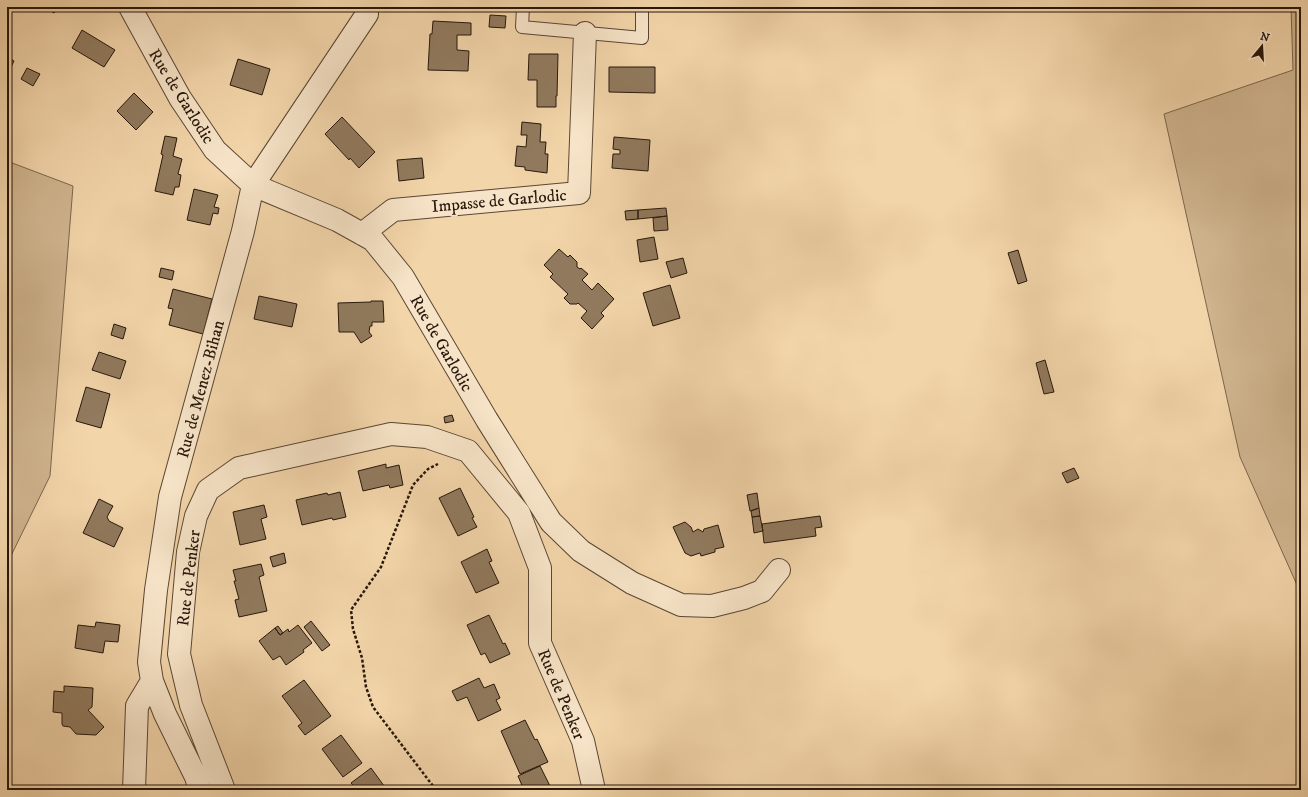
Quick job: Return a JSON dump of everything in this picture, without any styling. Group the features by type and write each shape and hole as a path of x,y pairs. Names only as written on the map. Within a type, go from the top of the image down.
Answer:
{"street":[{"name":"Rue de Garlodic","path":"130,7 180,98 215,150 252,185 337,220 373,240 404,277 487,420 551,522 581,551 632,583 681,605 712,606 744,598 762,591 779,570"},
{"name":"Rue de Menez-Bihan","path":"200,790 196,777 165,714 152,681 149,662 155,598 170,497 243,231 252,185 367,14"},
{"name":"Impasse de Garlodic","path":"362,234 393,210 579,193 585,33"},
{"path":"468,451 487,420"},
{"name":"Rue de Penker","path":"224,790 191,705 179,654 188,552 196,516 208,490 239,468 391,434 427,437 468,451 519,512 540,568 540,643 583,741 594,790"},
{"path":"134,790 137,706 152,681"}],"lane":[{"path":"523,7 522,27 642,38 642,7"}],"path":[{"path":"436,790 373,706 366,687 362,658 353,629 351,610 381,567 413,486 428,469 468,451"}],"shaded area":[{"path":"1291,7 1301,7 1301,594 1240,457 1164,114 1293,70"},
{"path":"7,161 73,186 50,476 7,564"}],"building":[{"path":"44,7 58,7 54,13"},
{"path":"568,7 599,7 599,9"},
{"path":"490,15 506,16 505,28 489,27"},
{"path":"433,21 471,23 471,35 457,35 457,50 469,51 468,71 428,70 430,34 432,34"},
{"path":"82,30 115,50 104,67 72,48"},
{"path":"529,54 558,54 556,107 537,107 537,80 528,80"},
{"path":"7,57 14,61 8,73 7,72"},
{"path":"238,59 270,69 262,95 230,85"},
{"path":"609,67 655,67 655,93 609,92"},
{"path":"27,68 40,74 33,86 21,79"},
{"path":"134,93 153,112 136,130 117,111"},
{"path":"342,117 375,152 359,168 350,158 349,160 325,134"},
{"path":"522,122 541,124 540,142 546,142 545,154 548,154 547,173 525,170 525,167 515,166 517,146 526,147 527,135 521,135"},
{"path":"165,136 177,138 173,156 182,159 178,174 181,175 179,187 175,187 173,195 155,191 163,155 161,154"},
{"path":"614,137 650,140 648,171 612,168 613,154 620,154 620,150 613,149"},
{"path":"422,158 424,178 399,181 397,160"},
{"path":"194,189 218,195 214,207 219,208 218,214 213,213 210,225 187,220"},
{"path":"666,208 667,216 638,219 638,210"},
{"path":"638,210 638,219 626,220 625,211"},
{"path":"667,216 668,230 654,231 653,218"},
{"path":"654,237 658,259 640,262 637,240"},
{"path":"559,249 568,257 570,255 577,262 577,267 580,269 581,268 588,274 582,280 592,290 598,283 614,299 601,313 604,316 592,329 581,318 587,311 578,303 570,304 564,298 568,294 550,277 553,274 544,265"},
{"path":"1018,250 1027,281 1018,284 1008,253"},
{"path":"683,258 687,273 671,278 666,262"},
{"path":"161,268 174,271 172,280 159,277"},
{"path":"670,285 680,318 653,326 643,293"},
{"path":"173,289 212,299 203,334 169,325 173,309 168,308"},
{"path":"259,296 297,304 292,327 254,319"},
{"path":"383,301 384,322 372,322 369,332 372,336 361,343 354,332 339,332 338,303"},
{"path":"114,324 126,328 123,339 111,335"},
{"path":"99,352 126,361 120,379 92,370"},
{"path":"1045,360 1054,392 1044,394 1036,363"},
{"path":"86,387 110,394 101,428 76,421"},
{"path":"452,415 454,421 445,423 444,417"},
{"path":"386,464 386,468 399,465 403,485 390,488 389,485 363,491 358,471"},
{"path":"1074,468 1079,478 1067,483 1062,473"},
{"path":"460,488 474,517 472,518 477,527 458,536 439,498"},
{"path":"340,492 346,517 333,520 332,518 302,525 296,500 327,493 328,495"},
{"path":"757,493 759,508 750,511 747,495"},
{"path":"99,499 113,506 107,517 109,521 123,528 114,547 83,533"},
{"path":"264,505 267,517 261,519 266,539 240,545 233,512"},
{"path":"759,508 760,516 752,517 751,511"},
{"path":"760,516 763,531 754,533 752,517"},
{"path":"820,516 822,527 815,528 816,536 764,543 762,524"},
{"path":"685,522 691,527 693,532 698,529 703,532 704,529 718,525 724,547 715,549 715,552 701,556 700,553 691,556 685,553 673,527"},
{"path":"487,549 492,561 489,562 499,583 476,593 461,562"},
{"path":"284,553 286,563 273,567 270,557"},
{"path":"261,564 264,575 259,577 267,611 239,617 235,600 239,599 234,581 236,581 233,570"},
{"path":"489,615 503,644 505,643 510,654 490,663 485,653 481,655 467,625"},
{"path":"311,621 330,645 322,651 304,627"},
{"path":"96,622 120,625 118,642 105,641 103,653 75,648 78,625 95,627"},
{"path":"298,625 312,643 303,650 304,652 286,665 280,656 273,660 259,641 275,628 280,635 288,629 289,632"},
{"path":"278,626 283,633 280,635 275,628"},
{"path":"479,678 484,688 494,684 500,698 496,700 501,710 478,721 467,697 457,701 452,691"},
{"path":"304,680 331,716 305,735 298,726 302,723 282,696"},
{"path":"64,686 93,688 92,707 88,710 104,727 96,735 76,734 70,727 63,726 62,713 53,712 54,691 64,692"},
{"path":"525,720 535,740 537,739 548,762 520,774 501,731"},
{"path":"341,735 362,763 343,777 322,749"},
{"path":"540,766 552,790 524,790 518,776"},
{"path":"371,768 387,790 357,790 351,783"},
{"path":"407,785 411,790 400,790"},
{"path":"42,788 64,788 64,790 42,790"}]}
